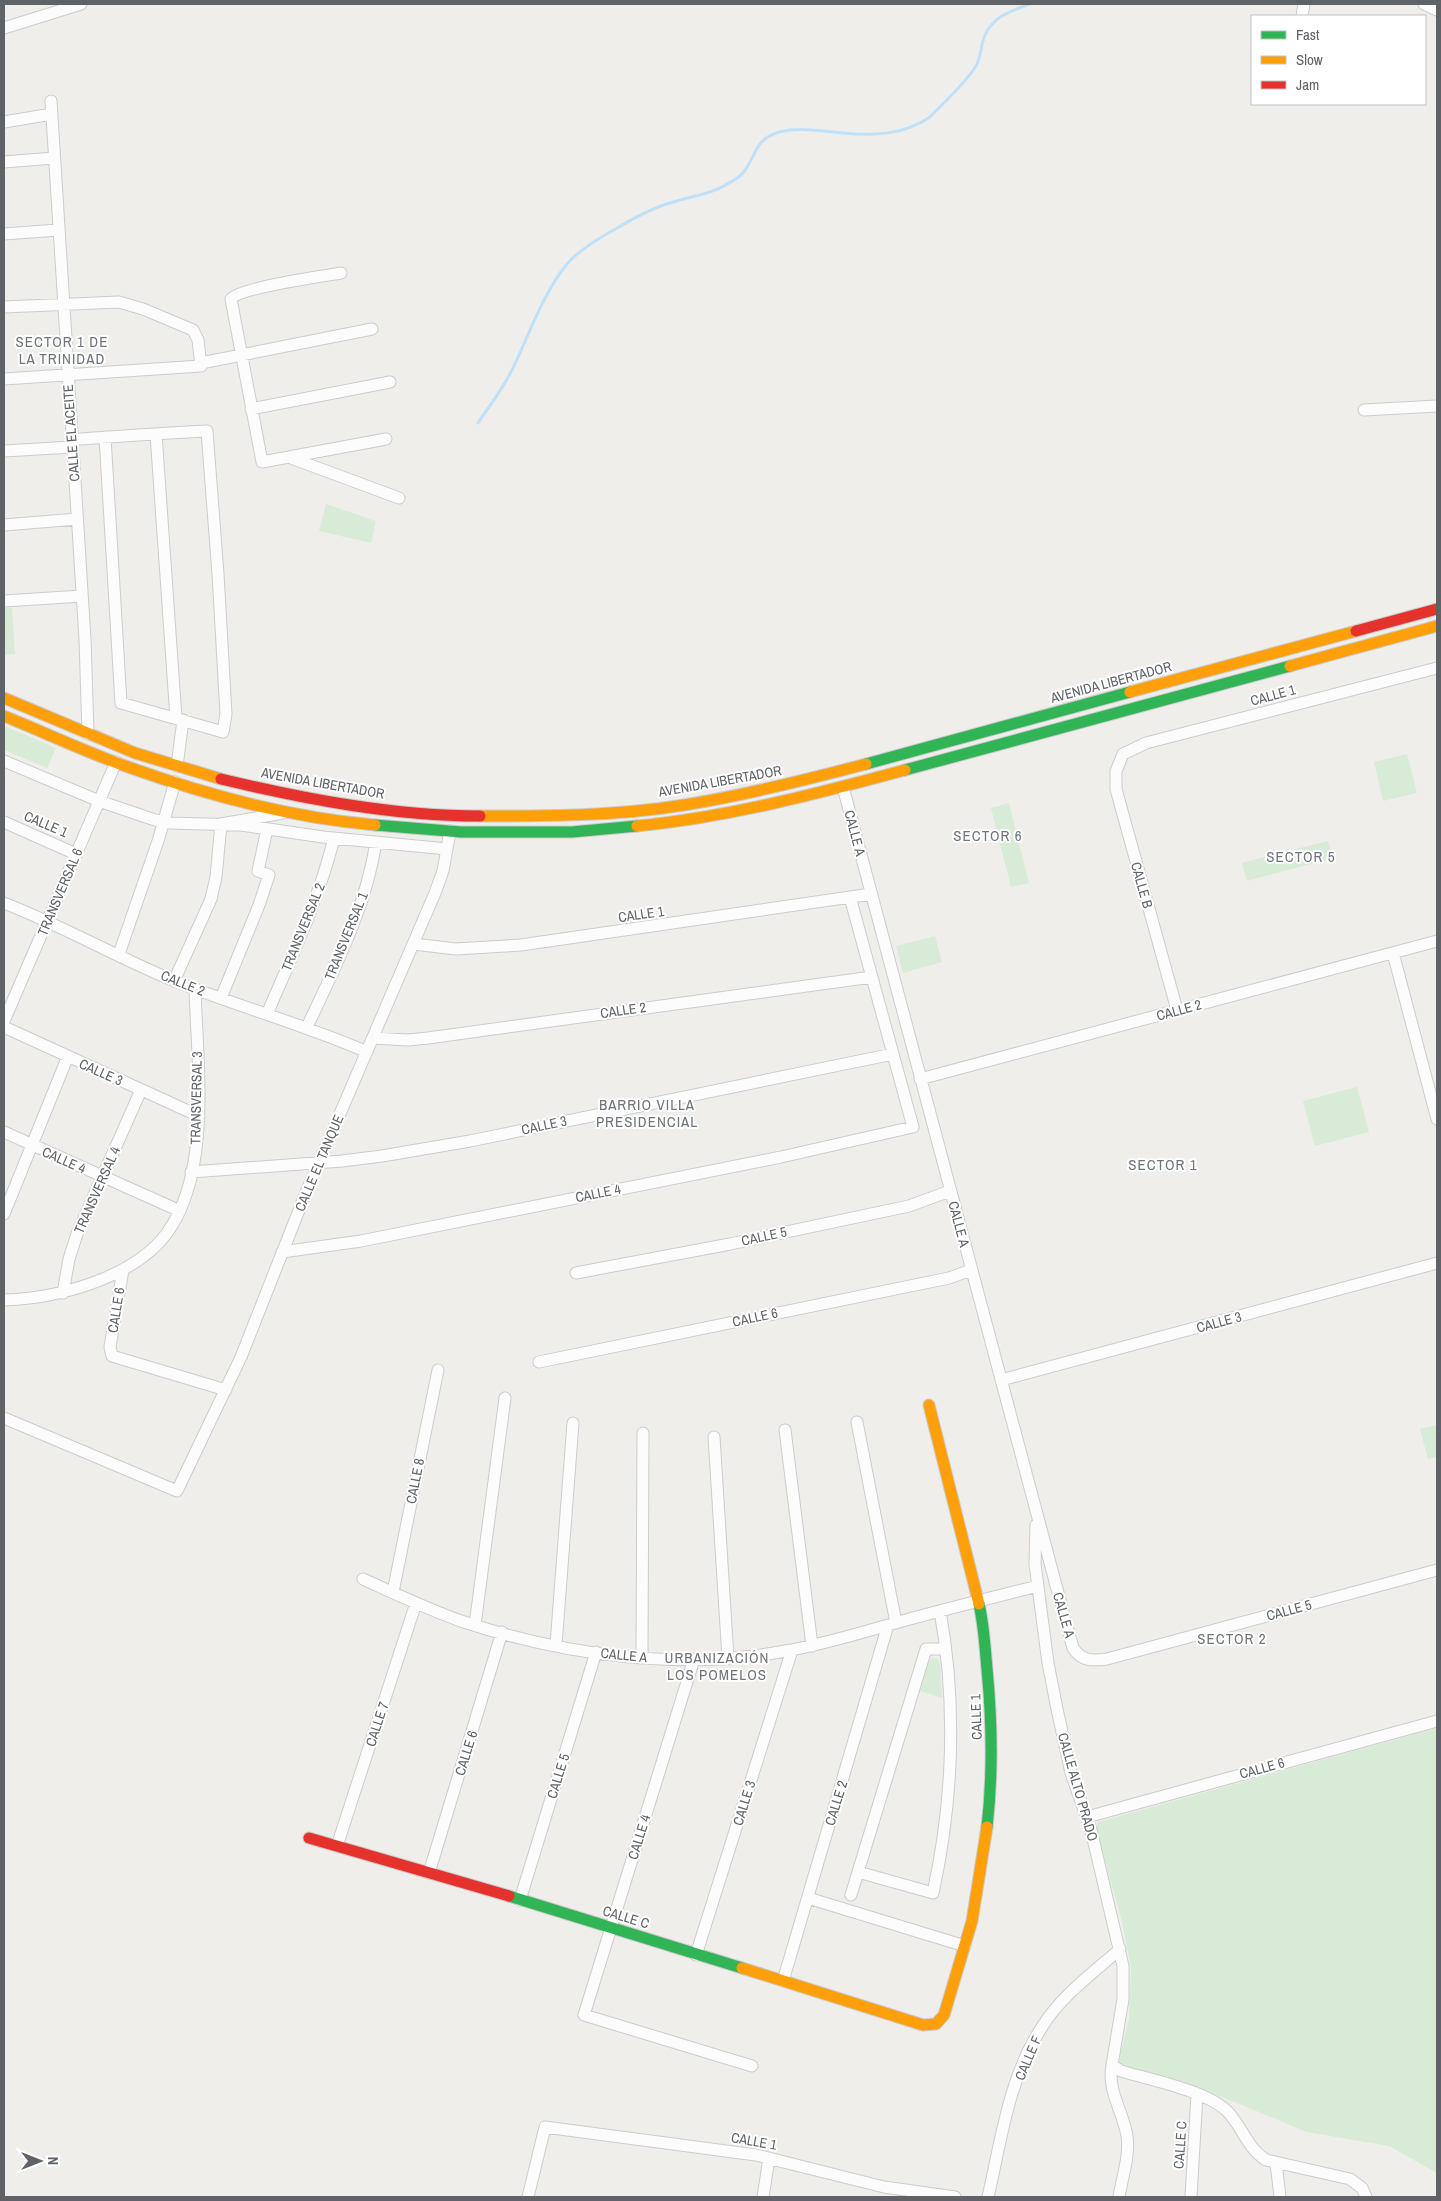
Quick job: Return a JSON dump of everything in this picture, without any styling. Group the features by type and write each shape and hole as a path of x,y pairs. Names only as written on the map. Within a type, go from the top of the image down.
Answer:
{"main road":[{"name":"AVENIDA LIBERTADOR","path":"4,698 135,753 239,783 323,801 386,810 483,817 572,816 683,805 758,792 1437,609"},
{"path":"4,716 116,762 175,782 292,812 368,824 450,831 548,833 656,824 743,811 843,786 1437,626"},
{"path":"175,782 177,766"},
{"path":"838,771 843,786"},
{"name":"CALLE 1","path":"929,1405 984,1632 990,1683 991,1771 984,1856 965,1946 944,2015 933,2025"},
{"name":"CALLE C","path":"309,1838 520,1900 923,2025 933,2025"}],"street":[{"path":"4,28 81,4"},
{"path":"1424,4 1437,10"},
{"name":"CALLE EL ACEITE","path":"51,101 68,375 77,443 77,519 88,734"},
{"path":"4,122 52,114"},
{"path":"4,162 54,158"},
{"path":"4,234 58,230"},
{"path":"341,272 234,295 231,299 262,462 386,439"},
{"path":"4,307 119,302 144,309 190,327 196,335 201,365"},
{"path":"4,379 201,365 241,355 372,329"},
{"path":"251,409 390,382"},
{"path":"1364,410 1437,406"},
{"path":"4,451 77,443 104,437 207,431 218,574 225,724 223,732 121,703 104,437"},
{"path":"156,434 180,719 177,766"},
{"path":"289,457 399,498"},
{"path":"4,525 77,519"},
{"path":"4,601 82,596"},
{"name":"CALLE 1","path":"1120,759 1128,750 1146,743 1437,668"},
{"name":"CALLE B","path":"1120,759 1116,771 1116,789 1177,1010"},
{"path":"4,760 99,801 164,821 222,824 334,838 447,849"},
{"name":"TRANSVERSAL 6","path":"4,1021 116,762"},
{"path":"119,954 164,821 175,782"},
{"name":"CALLE A","path":"843,786 1073,1648 1082,1659"},
{"path":"222,824 292,812"},
{"name":"CALLE 1","path":"4,822 76,854"},
{"path":"174,981 211,899 216,877 222,824"},
{"path":"221,998 256,914 269,875 258,871 267,829"},
{"name":"CALLE EL TANQUE","path":"4,1418 177,1491 241,1357 319,1163 438,886 450,831"},
{"name":"TRANSVERSAL 2","path":"267,1014 302,934 328,863 334,838"},
{"name":"TRANSVERSAL 1","path":"307,1028 354,925 369,879 376,842"},
{"name":"CALLE 1","path":"414,944 456,949 521,946 871,894"},
{"path":"850,897 904,1093"},
{"name":"CALLE 2","path":"4,902 174,981 307,1028 367,1052"},
{"name":"CALLE 2","path":"904,1093 921,1084 1177,1010 1437,942"},
{"path":"1393,953 1437,1120"},
{"name":"CALLE 2","path":"373,1038 400,1040 428,1038 872,977"},
{"name":"TRANSVERSAL 3","path":"123,1270 145,1256 167,1233 180,1211 191,1172 196,1152 199,1116 195,989"},
{"path":"885,1024 904,1019"},
{"name":"CALLE 3","path":"4,1026 199,1116"},
{"name":"CALLE 3","path":"191,1172 361,1160 470,1141 893,1054"},
{"path":"4,1214 30,1145 68,1056"},
{"name":"TRANSVERSAL 4","path":"63,1293 72,1248 141,1090"},
{"name":"CALLE 4","path":"282,1252 361,1241 781,1157 913,1126 904,1093"},
{"name":"CALLE 4","path":"4,1132 180,1211"},
{"name":"CALLE 5","path":"576,1273 910,1206 950,1190"},
{"name":"CALLE 3","path":"1000,1380 1437,1263"},
{"name":"CALLE 6","path":"4,1300 21,1300 63,1293 91,1284 123,1270"},
{"name":"CALLE 6","path":"123,1270 110,1347 112,1356 226,1390"},
{"name":"CALLE 6","path":"539,1362 949,1278 971,1270"},
{"name":"CALLE 8","path":"393,1592 438,1370"},
{"path":"475,1625 505,1398"},
{"name":"CALLE 2","path":"783,1981 892,1624 857,1422"},
{"path":"556,1645 573,1423"},
{"path":"786,1430 812,1646"},
{"path":"642,1657 643,1433"},
{"path":"714,1437 728,1658"},
{"name":"CALLE ALTO PRADO","path":"1037,1516 1035,1545 1038,1586 1048,1664 1071,1773 1087,1817 1123,1966 1123,1999 1111,2072 1112,2092 1128,2138 1119,2197"},
{"name":"CALLE 5","path":"1082,1659 1089,1661 1107,1659 1437,1570"},
{"name":"CALLE A","path":"362,1579 416,1603 475,1625 502,1632 596,1652 642,1657 694,1659 728,1658 812,1646 1038,1586"},
{"name":"CALLE 7","path":"337,1846 416,1603"},
{"path":"858,1872 933,1893 942,1850 949,1786 950,1732 945,1649 940,1611"},
{"name":"CALLE 6","path":"429,1873 502,1632"},
{"path":"851,1895 926,1649 945,1649"},
{"name":"CALLE 3","path":"696,1955 792,1650"},
{"name":"CALLE 5","path":"520,1900 596,1652"},
{"name":"CALLE 4","path":"694,1659 584,2015 752,2066"},
{"name":"CALLE 6","path":"1087,1817 1437,1720"},
{"path":"808,1898 965,1946"},
{"name":"CALLE F","path":"988,2197 1006,2118 1029,2050 1042,2026 1060,2003 1120,1949"},
{"path":"1112,2061 1122,2071 1197,2094 1223,2107 1230,2114 1252,2149 1266,2160 1350,2179 1364,2192"},
{"name":"CALLE C","path":"1191,2197 1197,2094"},
{"name":"CALLE 1","path":"528,2197 545,2127 733,2151 769,2158 884,2187 955,2197"},
{"path":"763,2197 769,2158"},
{"path":"1276,2162 1280,2197"}],"green space":[{"path":"326,504 376,521 371,543 319,531"},
{"path":"4,608 12,608 15,654 4,655"},
{"path":"4,726 56,748 47,768 4,750"},
{"path":"1407,754 1417,793 1383,801 1374,762"},
{"path":"1009,803 1029,883 1011,887 991,808"},
{"path":"1328,841 1333,858 1247,881 1242,863"},
{"path":"935,936 942,962 903,973 896,946"},
{"path":"1357,1087 1369,1132 1315,1146 1303,1101"},
{"path":"1437,1425 1437,1457 1428,1459 1420,1429"},
{"path":"932,1658 938,1659 940,1664 942,1698 920,1691"},
{"path":"1437,1728 1437,2173 1389,2146 1307,2132 1215,2094 1118,2063 1129,2019 1131,1967 1121,1918 1096,1828 1098,1822"}],"waterway":[{"path":"478,423 509,375 537,314 558,275 584,248 647,212 724,186 743,173 748,167 756,149 764,139 779,132 819,130 854,134 877,134 899,131 920,123 930,117 971,73 978,61 985,35 994,22 1006,14 1029,4"}],"traffic: fast":[{"path":"905,770 1290,666"},
{"path":"866,764 1130,692"},
{"path":"375,825 461,832 572,832 637,826"},
{"path":"979,1604 985,1645 991,1728 991,1768 987,1827"},
{"path":"509,1896 742,1968"}],"traffic: slow":[{"path":"1290,666 1437,626"},
{"path":"1130,692 1356,631"},
{"path":"4,698 135,753 221,779"},
{"path":"4,716 115,762 220,796 313,817 375,825"},
{"path":"480,816 582,815 659,809 753,792 866,764"},
{"path":"637,826 738,811 905,770"},
{"path":"929,1405 979,1604"},
{"path":"742,1968 923,2025 936,2024 944,2015 972,1921 987,1827"}],"traffic: jam":[{"path":"1356,631 1437,609"},
{"path":"221,779 285,793 382,810 480,816"},
{"path":"309,1838 509,1896"}],"district":[{"name":"SECTOR 1 DE LA TRINIDAD","path":"62,350"},
{"name":"SECTOR 6","path":"988,836"},
{"name":"SECTOR 5","path":"1301,857"},
{"name":"BARRIO VILLA PRESIDENCIAL","path":"647,1114"},
{"name":"SECTOR 1","path":"1163,1165"},
{"name":"SECTOR 2","path":"1232,1639"},
{"name":"URBANIZACIÓN LOS POMELOS","path":"717,1666"}]}
